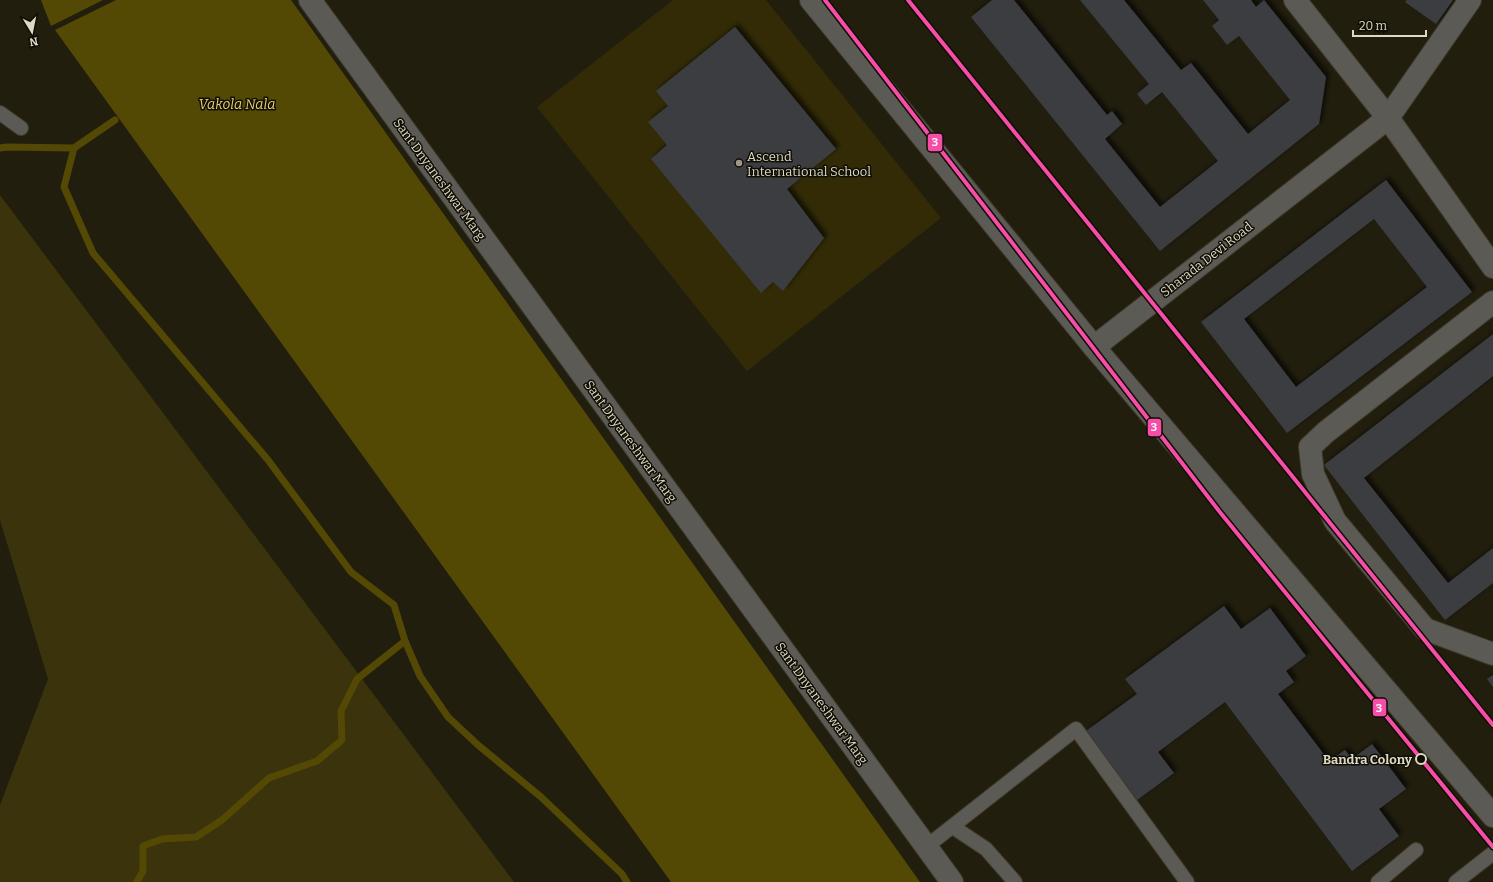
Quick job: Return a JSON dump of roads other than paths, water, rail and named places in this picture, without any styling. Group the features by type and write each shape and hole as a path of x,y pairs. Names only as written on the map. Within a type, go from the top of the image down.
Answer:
{"street":[{"name":"Sant Dnyaneshwar Marg","path":"310,0 952,882"},
{"path":"811,0 1094,347 1493,816"},
{"name":"Sharada Devi Road","path":"1094,347 1388,118 1470,0"},
{"path":"1297,1 1388,118 1493,267"},
{"path":"1493,302 1326,432 1310,447 1312,474 1334,521 1425,629 1493,654"}],"lane":[{"path":"0,113 21,128"},
{"path":"926,847 1076,729 1187,882"},
{"path":"953,827 986,849 1015,882"},
{"path":"1378,882 1416,850"},
{"path":"1462,880 1493,853"}],"water":[{"path":"41,0 103,0 51,26"},
{"name":"Vakola Nala","path":"116,0 291,0 920,882 671,882 55,30"}],"waterway":[{"path":"115,120 74,148 64,187 93,253 268,460 351,572 394,605 405,641 357,679 341,711 342,740 317,761 269,778 222,820 196,837 162,839 143,846 143,871 137,882"},
{"path":"0,148 74,148"},
{"path":"405,641 420,676 448,717 478,745 541,797 622,874 627,882"}],"place":[{"name":"Ascend International School","path":"739,163"},
{"name":"Bandra Colony","path":"1421,759"}]}
